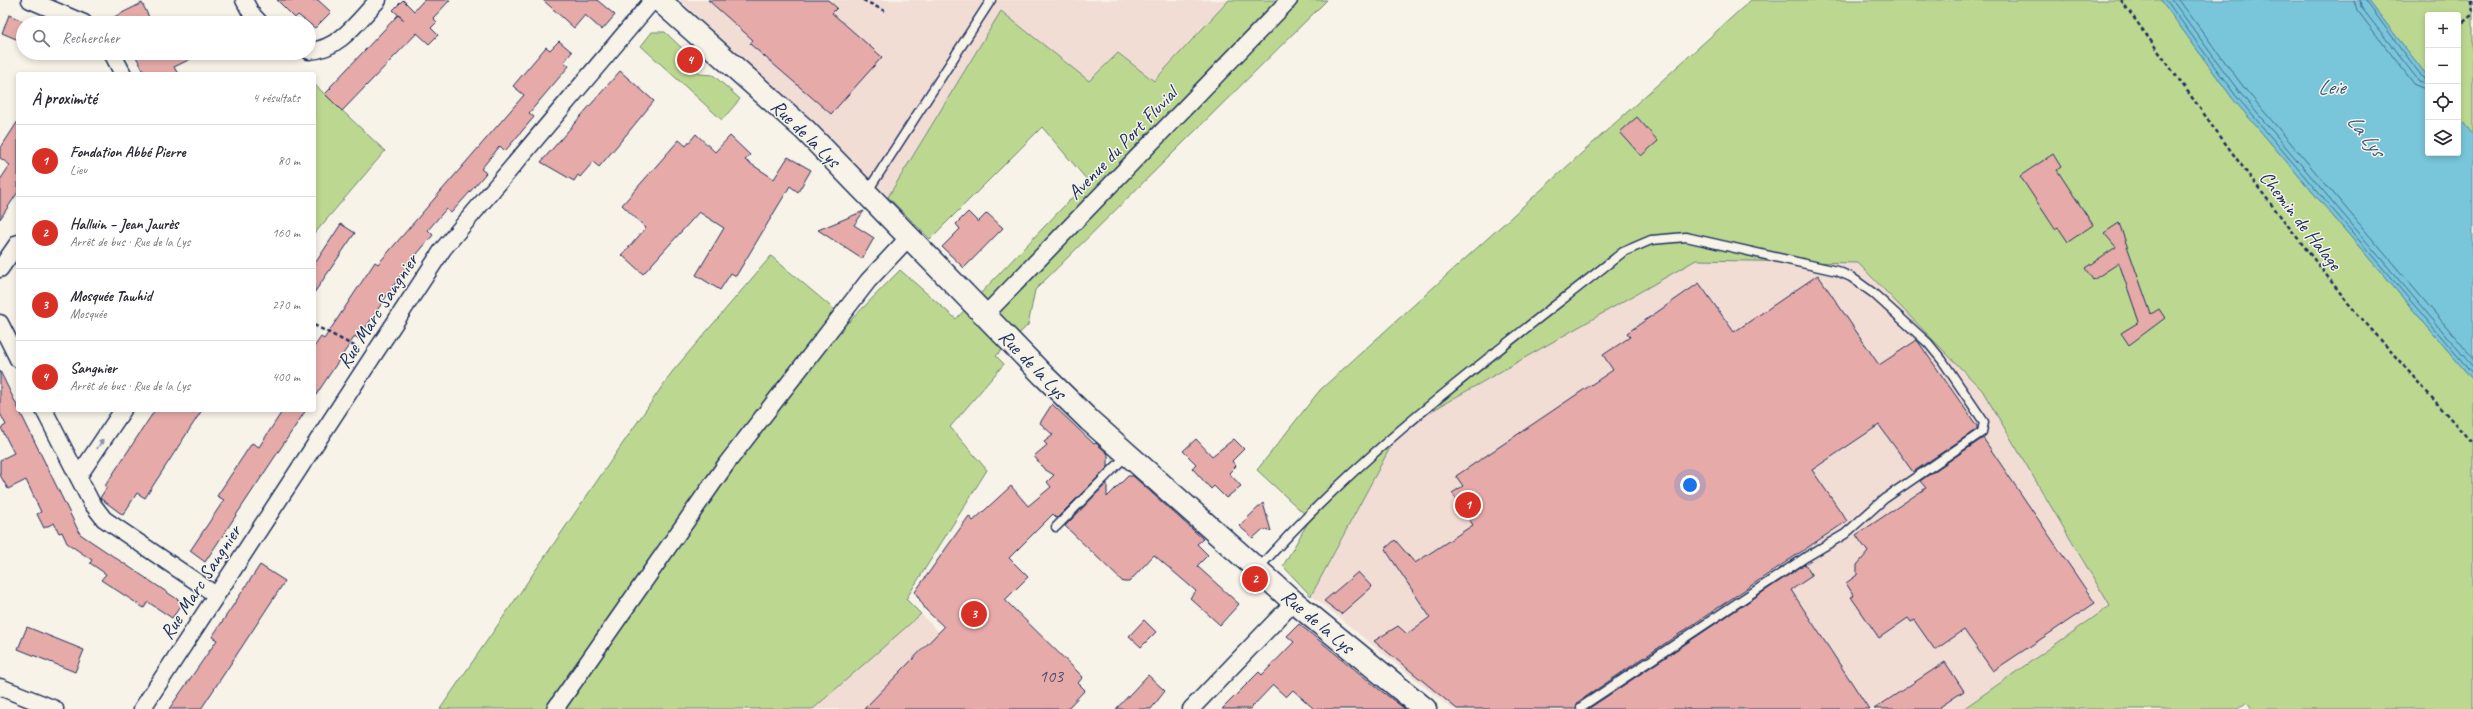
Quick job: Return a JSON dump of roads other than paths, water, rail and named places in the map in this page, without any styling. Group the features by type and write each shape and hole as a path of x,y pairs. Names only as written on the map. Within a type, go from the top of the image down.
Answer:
{"main road":[{"name":"Rue de la Lys","path":"659,0 805,130 1058,390 1128,455 1294,602 1425,709"}],"street":[{"path":"30,0 68,16"},
{"path":"244,0 254,16"},
{"path":"316,50 323,49 339,40 378,0"},
{"name":"Rue Marc Sangnier","path":"142,709 443,249 654,0"},
{"name":"Avenue du Port Fluvial","path":"985,315 1289,0"},
{"path":"116,60 122,72"},
{"path":"555,709 727,463 868,281 910,237"},
{"path":"0,269 16,246"},
{"path":"0,323 16,354"},
{"path":"45,412 93,506 115,528 216,595"},
{"path":"78,477 121,412"},
{"path":"1191,709 1294,602"},
{"path":"0,687 55,709"}],"lane":[{"path":"866,193 991,0"},
{"path":"1257,570 1294,529 1390,437 1623,252 1635,245 1660,238 1694,238 1837,271 1857,281 1917,333 1938,354 1984,422 1982,432 1884,499 1834,542 1806,557 1581,707"},
{"path":"1056,527 1128,455"}],"water":[{"name":"Leie","path":"2161,0 2368,0 2425,73 2425,156 2461,156 2461,120 2473,135 2473,380 2233,99"}],"place":[{"name":"Sangnier","path":"690,60"},
{"name":"Fondation Abbé Pierre","path":"1468,505"},
{"name":"Halluin – Jean Jaurès","path":"1255,579"},
{"name":"Mosquée Tawhid","path":"974,614"}],"water label":[{"name":"La Lys","path":"2366,135"}]}
